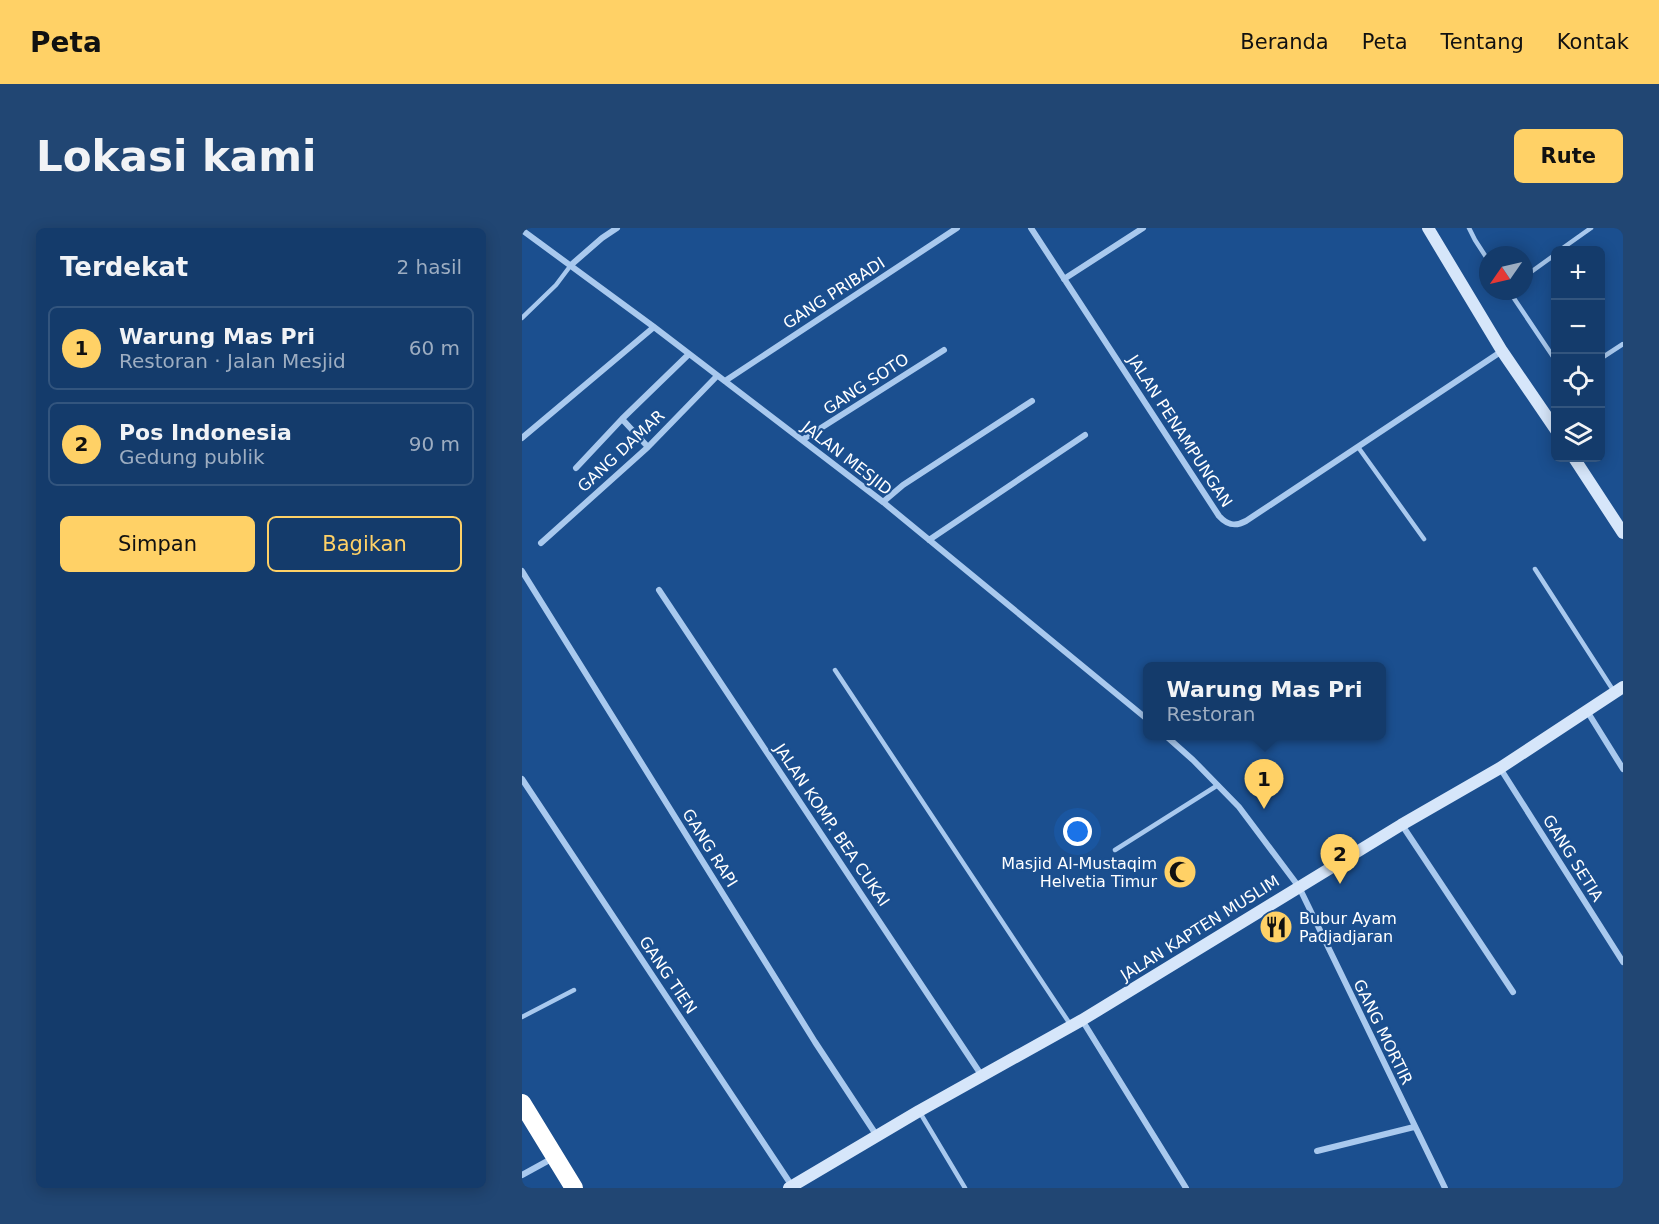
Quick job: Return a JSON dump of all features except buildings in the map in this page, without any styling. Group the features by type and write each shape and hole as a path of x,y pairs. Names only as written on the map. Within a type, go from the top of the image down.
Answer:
{"highway":[{"path":"522,1103 574,1188"}],"street":[{"path":"571,265 617,228"},
{"name":"GANG PRIBADI","path":"725,381 957,228"},
{"name":"JALAN PENAMPUNGAN","path":"1031,228 1223,521 1235,525 1246,521 1502,351"},
{"path":"1064,279 1143,228"},
{"path":"1428,228 1502,351 1551,423"},
{"name":"JALAN MESJID","path":"522,230 654,327 883,502 1143,716"},
{"path":"522,438 654,327"},
{"name":"GANG SOTO","path":"802,440 944,350"},
{"path":"576,468 622,419 689,354"},
{"name":"GANG DAMAR","path":"541,543 648,447 717,376"},
{"path":"883,502 903,485 1032,401"},
{"path":"622,419 648,447"},
{"path":"929,540 1085,435"},
{"path":"1577,462 1623,533"},
{"name":"GANG RAPI","path":"522,571 815,1042 877,1136"},
{"name":"JALAN KOMP. BEA CUKAI","path":"659,590 982,1076"},
{"name":"JALAN KAPTEN MUSLIM","path":"791,1187 919,1111 1077,1023 1401,825 1500,768 1619,690"},
{"path":"1587,711 1623,769"},
{"path":"1171,740 1218,785 1260,834 1299,887"},
{"name":"GANG SETIA","path":"1500,768 1623,962"},
{"name":"GANG TIEN","path":"522,779 791,1187"},
{"path":"1401,825 1513,992"},
{"name":"GANG MORTIR","path":"1299,887 1445,1188"},
{"path":"1077,1023 1186,1188"},
{"path":"1317,1151 1414,1127"},
{"path":"522,1175 555,1156"}],"lane":[{"path":"1469,228 1479,247"},
{"path":"1566,246 1591,228"},
{"path":"1533,271 1551,258"},
{"path":"522,318 556,285 571,265"},
{"path":"1515,300 1551,354"},
{"path":"1605,356 1623,344"},
{"path":"1358,447 1424,539"},
{"path":"1535,569 1619,690"},
{"path":"835,670 1077,1023"},
{"path":"1115,850 1218,785"},
{"path":"522,1017 574,990"},
{"path":"919,1111 965,1188"}],"place":[{"name":"Warung Mas Pri","path":"1264,809"},
{"name":"Masjid Al-Mustaqim Helvetia Timur","path":"1180,872"},
{"name":"Pos Indonesia","path":"1340,884"},
{"name":"Bubur Ayam Padjadjaran","path":"1276,927"}]}
